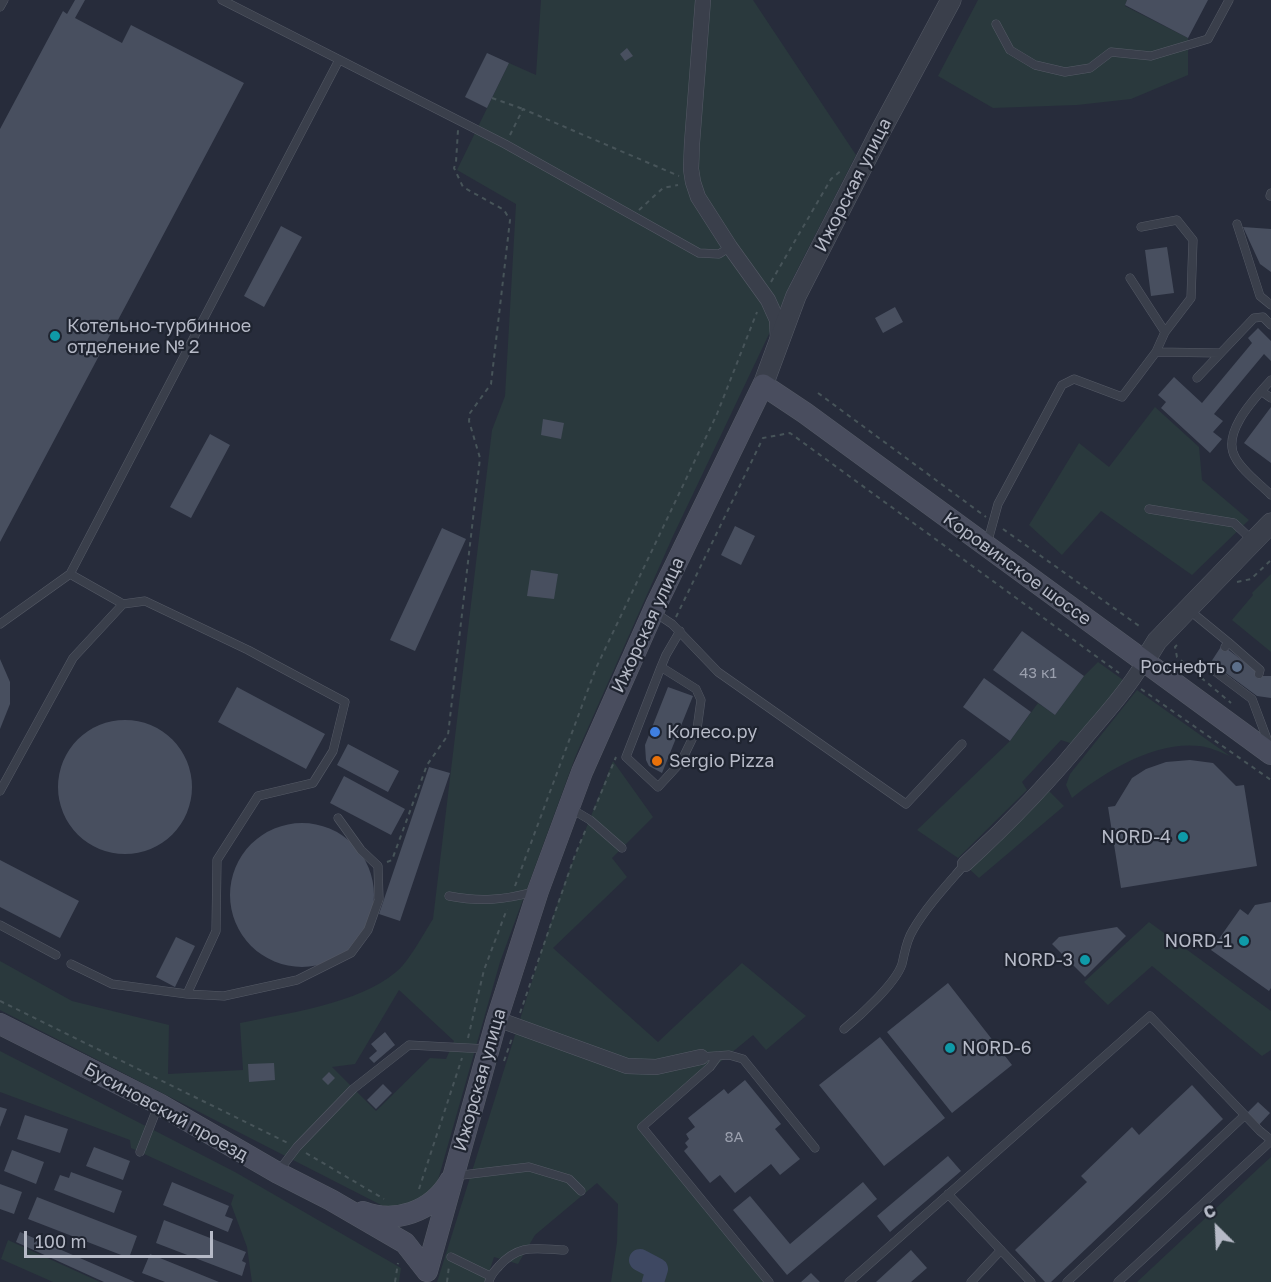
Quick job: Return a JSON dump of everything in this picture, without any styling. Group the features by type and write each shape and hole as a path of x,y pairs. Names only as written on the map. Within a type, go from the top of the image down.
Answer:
{"main road":[{"name":"Коровинское шоссе","path":"762,385 1271,754"},
{"name":"Ижорская улица","path":"425,1277 489,1049 506,1023 538,891 568,808 653,611 762,385"},
{"name":"Бусиновский проезд","path":"0,1024 159,1104 278,1173 331,1200"},
{"path":"331,1200 375,1217 394,1217 412,1213 426,1206 440,1194 453,1176"},
{"path":"331,1200 405,1243 425,1277"}],"street":[{"path":"703,0 692,143 693,182 698,197 764,294 777,320 778,340"},
{"name":"Ижорская улица","path":"762,385 796,296 951,0"},
{"path":"965,864 1059,770 1132,682 1157,641 1271,523"},
{"path":"506,1023 627,1066 656,1067 701,1057"}],"lane":[{"path":"0,7 4,0"},
{"path":"222,0 505,144 699,253 719,254 730,247"},
{"path":"996,24 1010,50 1035,65 1065,72 1090,68 1111,52 1151,56 1208,39 1229,0"},
{"path":"0,624 70,574 339,60"},
{"path":"986,546 998,504 1062,385 1074,379 1122,397 1156,352 1165,332 1191,298 1193,240 1177,220 1141,227"},
{"path":"1237,224 1260,296 1271,304"},
{"path":"1130,278 1165,332"},
{"path":"1197,378 1254,318 1263,317 1271,325"},
{"path":"1156,352 1220,353"},
{"path":"1271,380 1242,414 1231,445 1233,454 1239,463 1271,495"},
{"path":"1261,391 1271,398"},
{"path":"1149,509 1234,523 1253,541"},
{"path":"70,574 123,604 145,601 248,650 345,702 333,751 313,783 258,796 217,860 216,931 187,994"},
{"path":"0,791 73,658 123,604"},
{"path":"1188,609 1226,645 1260,670 1259,674"},
{"path":"653,611 680,631 718,672 906,804 962,744"},
{"path":"661,667 696,689 701,700 697,729 681,762 658,787 626,757 661,667 680,631"},
{"path":"1215,665 1212,669 1253,697 1271,748"},
{"path":"568,808 590,820 622,848"},
{"path":"71,964 112,984 187,994 224,996 297,980 351,953 368,930 379,899 378,866 361,850 338,818"},
{"path":"844,1029 860,1016 890,984 902,964 907,941 913,929 933,901 965,864"},
{"path":"449,896 473,901 510,898 538,891"},
{"path":"0,925 56,955"},
{"path":"849,1282 1150,1016 1271,1141 1118,1282"},
{"path":"278,1173 297,1148 353,1089 409,1046 489,1049"},
{"path":"701,1057 734,1055 743,1059 815,1148"},
{"path":"718,1056 710,1066 642,1127 769,1282"},
{"path":"140,1152 159,1104"},
{"path":"1068,1282 1245,1115"},
{"path":"453,1176 529,1167 569,1179 581,1191"},
{"path":"948,1194 1031,1282"},
{"path":"451,1257 489,1279 509,1255 527,1248 564,1250"},
{"path":"971,1282 1001,1251"}],"path":[{"path":"492,98 524,109 693,182"},
{"path":"505,144 524,109"},
{"path":"378,866 392,860 427,765 448,735 480,458 469,421 470,413 491,384 510,220 504,210 463,187 454,168 458,121"},
{"path":"416,1197 465,1048 484,970 596,668 717,414 764,294 831,179 848,165"},
{"path":"633,216 663,188 693,182"},
{"path":"818,393 1142,628"},
{"path":"672,624 763,438 790,433 1132,682 1271,780"},
{"path":"1231,589 1239,581 1251,579 1271,560"},
{"path":"1181,640 1175,647 1177,657 1238,708"},
{"path":"501,1069 506,1023 617,757"},
{"path":"0,1001 297,1148 382,1198 392,1200"},
{"path":"447,1282 451,1257"},
{"path":"395,1282 399,1258"}],"shaded area":[{"path":"541,0 753,0 856,155 792,280 769,334 673,536 576,755 500,962 438,1180 426,1200 391,1208 381,1205 0,1010 0,961 72,1001 169,1025 168,1074 243,1070 240,1023 343,1000 380,983 406,962 433,919 492,430 505,396 516,204 457,170 509,63 536,75","holes":["399,990 454,1041 446,1059 430,1058 376,1111 332,1067 355,1064"]},
{"path":"978,0 1127,0 1125,6 1188,38 1188,75 1131,99 1077,105 993,108 938,76"},
{"path":"1155,407 1199,447 1202,480 1249,520 1192,575 1101,511 1062,555 1029,525 1079,443 1109,467"},
{"path":"1271,574 1271,652 1232,620 1253,595 1252,593"},
{"path":"1098,662 1126,682 1073,744 1061,740 1022,782 1027,790 958,858 917,830 1010,741 1038,703 1055,715 1084,676"},
{"path":"1137,690 1230,756 1199,746 1165,748 1131,760 1099,778 1072,798 1066,785 1070,774"},
{"path":"613,761 653,817 612,858 627,877 553,948 658,1042 742,963 806,1016 766,1050 753,1035 642,1127 769,1282 611,1282 617,1242 618,1204 597,1183 535,1235 518,1264 494,1257 486,1282 437,1282 545,940 567,876"},
{"path":"1049,791 1064,806 979,878 967,867"},
{"path":"1149,922 1271,1011 1271,1050 1262,1056 1152,966 1108,1005 1084,982"},
{"path":"0,1051 235,1172 401,1268 399,1282 252,1282 247,1247 231,1204 234,1195 131,1148 130,1140 0,1092"},
{"path":"1271,1157 1271,1282 1137,1282 1260,1167"},
{"path":"8,1240 100,1282 53,1282 1,1259"}],"building":[{"name":"Котельно-турбинное отделение № 2","path":"75,0 85,0 75,18 122,43 131,25 244,83 0,542 0,129 63,11 67,14"},
{"path":"1127,0 1208,0 1188,38 1125,5"},
{"path":"627,48 633,56 625,61 620,54"},
{"path":"487,53 509,63 487,108 465,97"},
{"path":"281,226 302,237 264,307 244,296"},
{"path":"1243,227 1271,229 1271,272 1260,264"},
{"path":"1167,247 1174,293 1151,296 1145,250"},
{"path":"895,307 903,322 883,333 875,318"},
{"path":"1258,328 1271,341 1271,361 1264,354 1214,414 1223,421 1213,432 1222,439 1210,453 1161,408 1166,402 1158,395 1174,377 1202,403 1252,343 1248,338"},
{"path":"1271,407 1271,463 1244,443"},
{"path":"543,419 564,423 561,439 541,435"},
{"path":"210,434 230,445 191,518 170,507"},
{"path":"735,526 755,536 741,565 721,555"},
{"path":"442,528 466,539 415,651 390,640"},
{"path":"531,570 558,574 554,599 527,596"},
{"path":"1022,631 1084,676 1055,715 993,670"},
{"path":"1222,645 1263,676 1271,676 1271,698 1257,696 1211,662"},
{"path":"0,659 10,682 10,704 0,729"},
{"path":"984,678 1031,712 1010,741 963,707"},
{"path":"237,687 325,734 306,769 218,722"},
{"path":"668,687 693,696 662,773 649,766 646,760 645,745"},
{"path":"125,720 150,726 172,740 186,762 192,787 186,812 172,834 150,848 125,854 100,848 78,834 64,812 58,787 64,762 78,740 100,726"},
{"path":"348,744 399,771 388,792 337,765"},
{"name":"NORD-4","path":"1190,760 1213,763 1236,786 1244,785 1257,866 1121,888 1108,807 1115,806 1132,778 1146,769 1166,762"},
{"path":"429,767 450,773 400,921 379,914"},
{"path":"344,776 405,809 391,835 330,803"},
{"path":"302,823 329,829 342,835 353,844 362,855 368,868 374,895 368,922 362,935 353,946 342,955 329,961 302,967 275,961 262,955 251,946 242,935 236,922 230,895 236,868 242,855 251,844 262,835 275,829"},
{"path":"0,860 79,901 60,938 0,907"},
{"name":"NORD-1","path":"1271,902 1271,988 1269,991 1211,950 1240,909 1248,915 1255,905"},
{"name":"NORD-3","path":"1117,927 1126,936 1085,977 1052,944 1059,937"},
{"path":"176,937 195,946 175,987 156,977"},
{"name":"NORD-6","path":"948,983 1012,1065 952,1113 887,1032"},
{"path":"385,1032 395,1045 374,1063 369,1058 377,1051 371,1044"},
{"path":"880,1037 945,1118 884,1166 819,1085"},
{"path":"274,1063 275,1080 249,1082 248,1064"},
{"path":"329,1072 335,1078 328,1085 322,1079"},
{"path":"745,1080 781,1124 775,1129 800,1159 780,1175 771,1164 735,1193 720,1175 710,1183 684,1151 688,1147 685,1143 689,1139 686,1134 695,1127 688,1118 724,1089 728,1094"},
{"path":"383,1084 392,1093 376,1109 367,1100"},
{"path":"1192,1085 1223,1119 1051,1282 1045,1282 1015,1250 1087,1182 1081,1176 1132,1127 1139,1135"},
{"path":"1258,1102 1270,1113 1257,1127 1245,1115"},
{"path":"0,1107 7,1109 0,1127"},
{"path":"25,1115 68,1129 60,1153 17,1139"},
{"path":"94,1147 130,1161 123,1180 86,1166"},
{"path":"12,1150 44,1162 36,1184 4,1171"},
{"path":"948,1156 961,1171 890,1232 877,1216"},
{"path":"71,1172 122,1191 114,1213 54,1190 60,1175 69,1178"},
{"path":"172,1182 229,1206 225,1216 233,1219 228,1232 163,1205"},
{"path":"863,1182 877,1199 787,1275 733,1210 750,1196 790,1244"},
{"path":"0,1184 22,1192 14,1214 0,1209"},
{"path":"37,1197 137,1236 129,1258 28,1219"},
{"path":"164,1220 246,1252 242,1261 246,1263 242,1276 156,1243"},
{"path":"20,1232 135,1282 104,1282 16,1242"},
{"path":"911,1250 927,1268 911,1282 876,1282"},
{"path":"150,1254 219,1282 165,1282 142,1273"},
{"path":"811,1273 820,1282 801,1282"}],"waterway":[{"path":"640,1260 657,1269 653,1282"}],"place":[{"name":"Котельно-турбинное отделение № 2","path":"55,336"},
{"name":"Роснефть","path":"1237,667"},
{"name":"Колесо.ру","path":"655,732"},
{"name":"Sergio Pizza","path":"657,761"},
{"name":"NORD-4","path":"1183,837"},
{"name":"NORD-1","path":"1244,941"},
{"name":"NORD-3","path":"1085,960"},
{"name":"NORD-6","path":"950,1048"}]}
